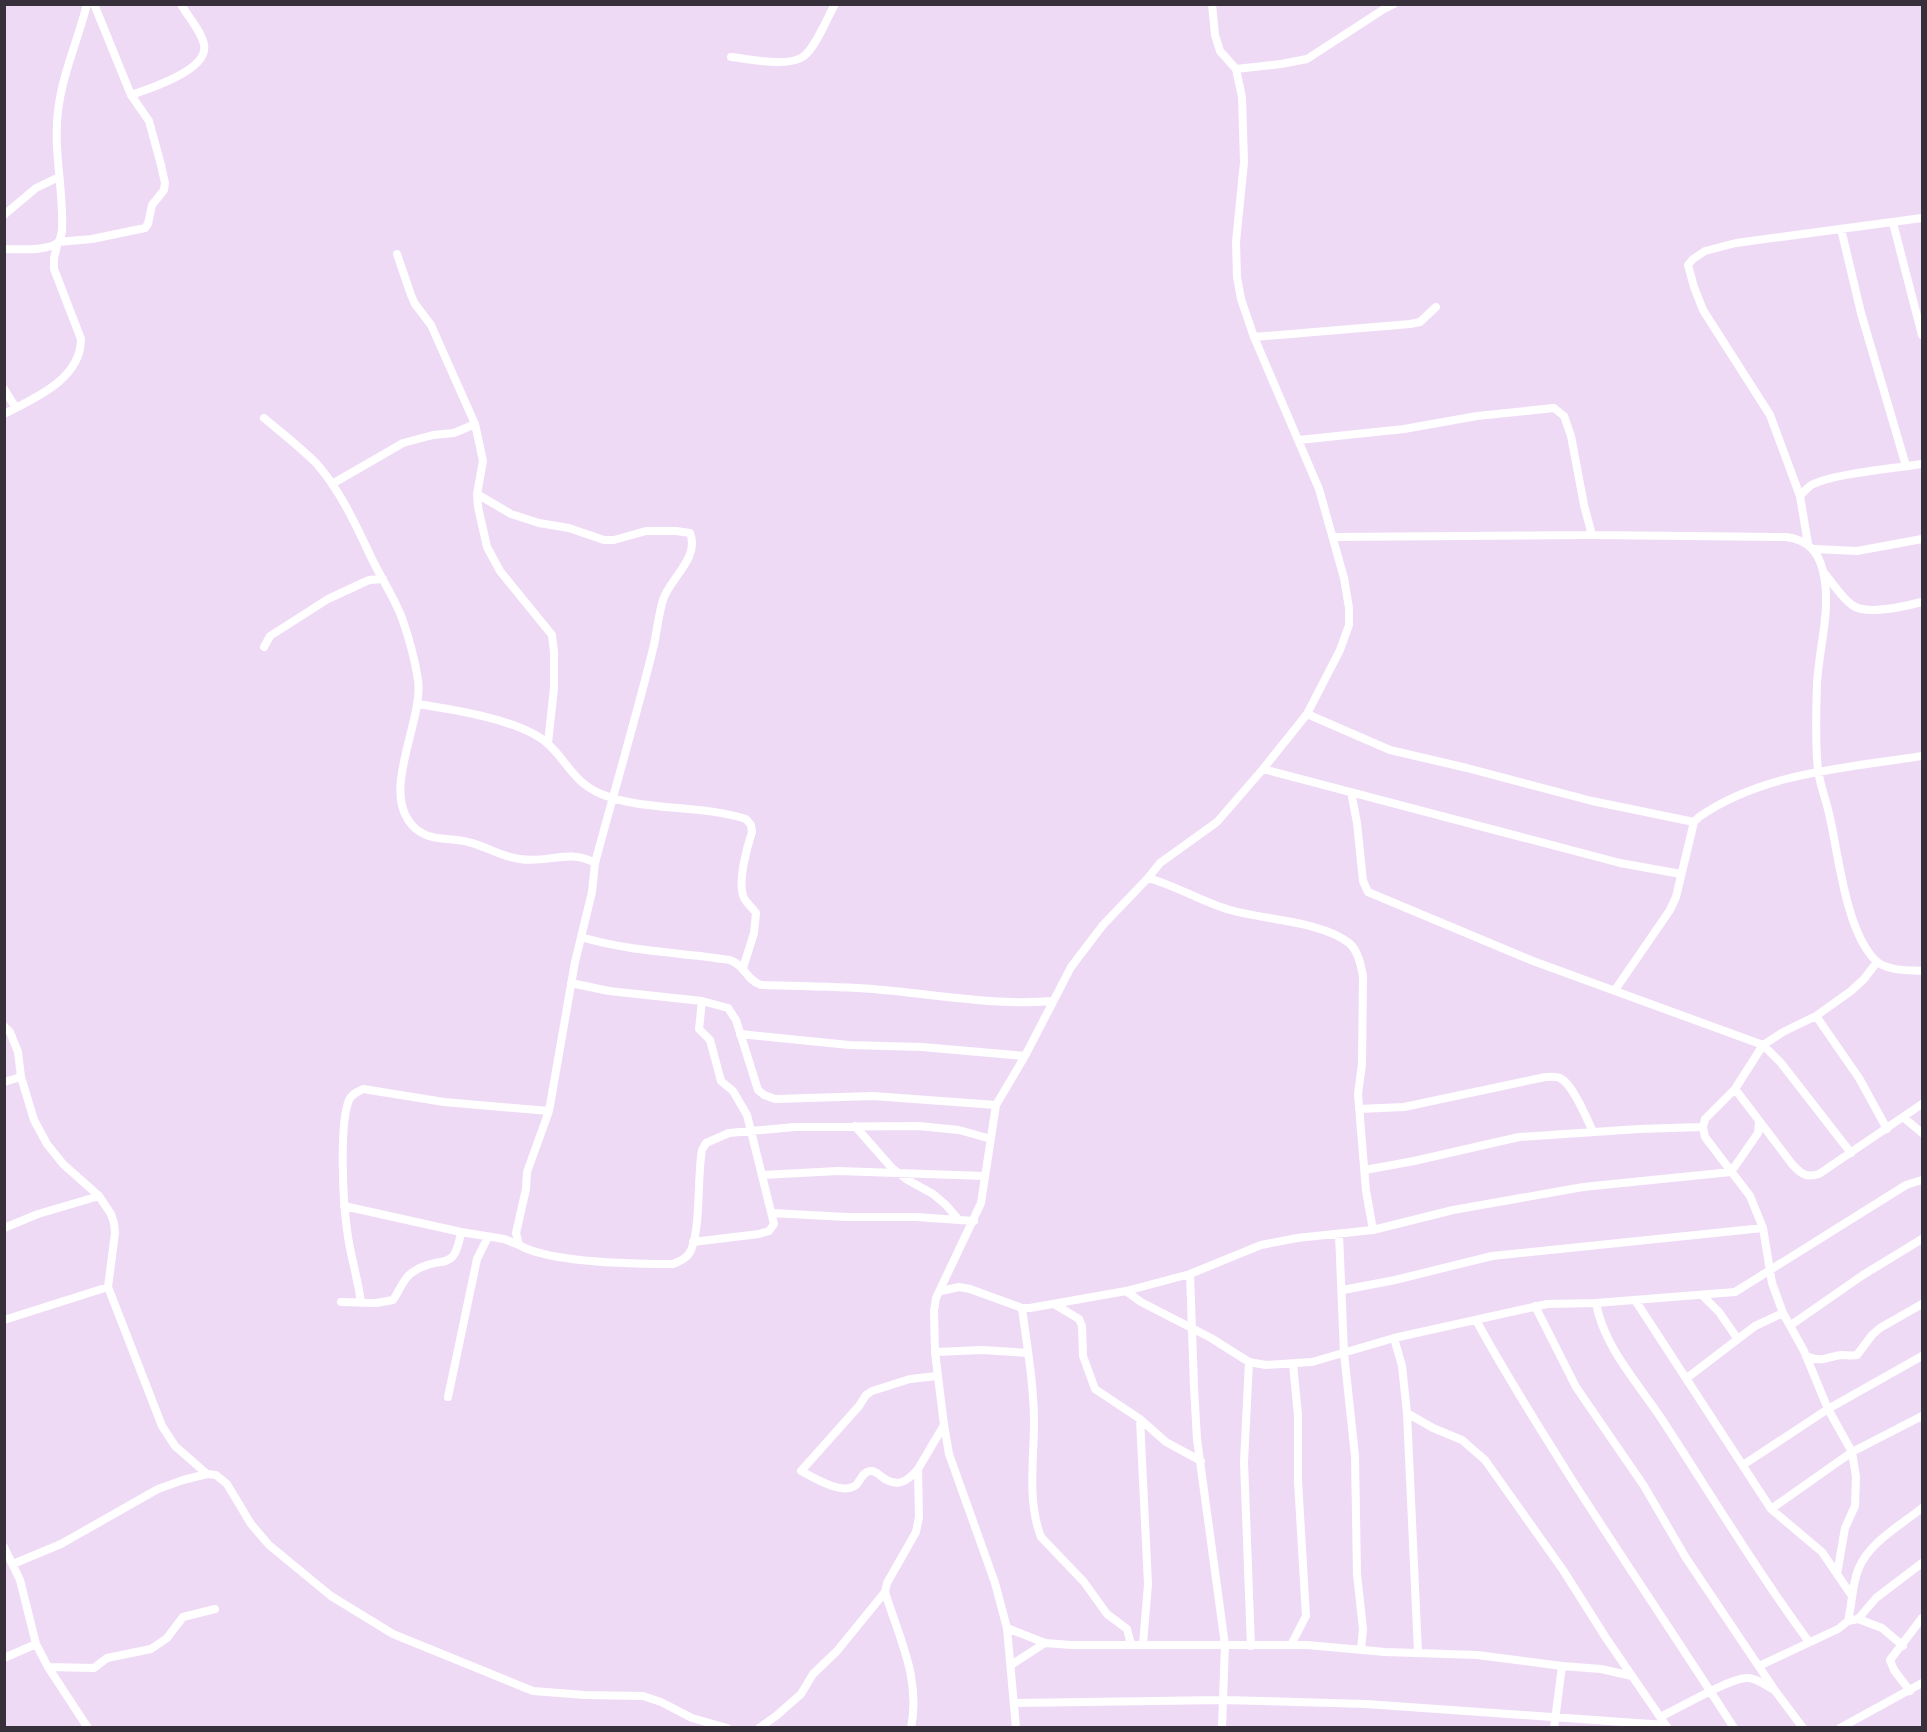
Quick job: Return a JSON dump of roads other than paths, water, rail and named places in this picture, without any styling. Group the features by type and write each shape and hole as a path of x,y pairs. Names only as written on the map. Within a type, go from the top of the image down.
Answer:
{"street":[{"path":"4,414 52,387 65,376 81,351 81,339 54,269 54,258 63,219 57,112 87,4"},
{"path":"4,249 39,248 52,246 58,242 92,239 145,228 152,205 161,195 165,183 149,121 131,95 94,4"},
{"path":"131,95 170,81 202,57 205,50 204,42 181,4"},
{"path":"731,57 796,61 806,55 835,4"},
{"path":"1016,1728 1007,1628 995,1583 949,1454 935,1352 936,1298 981,1203 996,1105 1025,1056 1071,967 1085,946 1160,863 1217,822 1307,714 1340,650 1350,616 1344,578 1319,489 1254,337 1241,299 1237,277 1236,242 1244,162 1242,97 1236,69 1220,51 1215,35 1212,4"},
{"path":"1236,69 1307,59 1394,4"},
{"path":"4,215 36,189 59,177"},
{"path":"1923,218 1736,243 1705,252 1693,259 1689,265 1703,310 1770,415 1800,496 1811,546 1823,573 1847,600 1858,608 1872,610 1923,602"},
{"path":"1893,223 1923,335"},
{"path":"1841,229 1861,313 1906,466"},
{"path":"397,254 411,295 431,325 475,424 483,461 477,494 487,547 495,564 552,635 554,688 548,743"},
{"path":"1254,337 1410,324 1420,322 1436,307"},
{"path":"4,389 16,408"},
{"path":"1299,440 1404,429 1477,416 1554,408 1564,416 1571,436 1592,535"},
{"path":"264,418 300,448 332,483 402,618 417,679 417,704 400,792 404,812 414,827 432,838 469,842 521,860 576,855 596,863"},
{"path":"332,483 403,443 433,435 454,433 475,424"},
{"path":"1800,496 1810,486 1819,482 1923,464"},
{"path":"477,494 511,514 539,523 569,528 604,540 614,540 646,531 676,531 690,533 692,544 690,554 664,597 653,648 612,798 571,983 549,1111 527,1172 526,1189 516,1233 519,1245"},
{"path":"1333,537 1592,535 1786,537 1797,539 1811,546 1857,551 1923,539"},
{"path":"1823,573 1826,602 1817,682 1818,771 1831,820 1846,897 1867,950 1877,962 1888,967 1923,971"},
{"path":"264,647 270,636 328,599 369,580 382,579"},
{"path":"417,704 457,710 519,728 548,743 571,772 599,793 612,798 746,819 751,825 752,832 742,878 742,893 745,901 756,913 754,933 743,968"},
{"path":"1307,714 1390,750 1592,801 1694,822"},
{"path":"1615,990 1670,910 1694,822 1708,810 1744,793 1818,771 1923,756"},
{"path":"1263,769 1620,863 1681,874"},
{"path":"1351,792 1357,823 1363,881 1368,892 1533,961 1763,1045 1781,1063 1851,1153"},
{"path":"1148,878 1168,884 1228,910 1312,927 1338,936 1352,945 1363,976 1359,1109 1369,1215 1373,1230"},
{"path":"581,937 629,949 729,960 739,963 748,977 761,986 870,989 989,1003 1023,1004 1053,1001"},
{"path":"1837,1574 1845,1528 1855,1506 1856,1477 1852,1452 1828,1409 1806,1356 1783,1313 1772,1283 1763,1228 1750,1196 1705,1137 1703,1127 1705,1119 1735,1089 1763,1045 1783,1032 1816,1016 1851,991 1877,962"},
{"path":"571,983 609,991 702,1001 728,1008 736,1020 758,1090 775,1099 873,1096 996,1105"},
{"path":"693,1242 759,1234 769,1231 774,1224 747,1115 733,1091 721,1081 710,1040 699,1029 702,1001"},
{"path":"1816,1016 1859,1078 1887,1129"},
{"path":"4,1026 10,1032 18,1052 21,1077 34,1120 47,1144 63,1164 99,1196 111,1214 114,1223 108,1287 162,1426 175,1446 207,1474"},
{"path":"740,1034 849,1045 922,1047 1025,1056"},
{"path":"4,1082 21,1077"},
{"path":"1359,1109 1404,1107 1553,1077 1563,1081 1580,1102 1593,1132"},
{"path":"361,1303 344,1206 345,1116 349,1099 363,1089 444,1102 549,1111"},
{"path":"1735,1089 1792,1164 1801,1174 1809,1177 1819,1174 1923,1104"},
{"path":"1903,1117 1923,1133"},
{"path":"941,1291 960,1287 970,1289 1022,1308 1054,1304 1126,1291 1190,1274 1261,1245 1373,1230 1453,1210 1583,1187 1731,1172 1758,1133 1759,1122"},
{"path":"344,1206 504,1239 536,1252 614,1262 673,1264 687,1256 692,1250 702,1150 706,1143 715,1138 729,1133 751,1130 891,1125 958,1130 991,1139"},
{"path":"855,1126 898,1173 946,1204 959,1220"},
{"path":"1365,1170 1519,1137 1703,1127"},
{"path":"763,1175 838,1171 985,1176"},
{"path":"1126,1291 1141,1302 1249,1362 1266,1365 1312,1362 1394,1338 1547,1304 1596,1303 1735,1292 1906,1185 1923,1180"},
{"path":"4,1228 48,1211 99,1196"},
{"path":"772,1213 974,1221"},
{"path":"1343,1290 1395,1280 1492,1256 1763,1228"},
{"path":"341,1302 393,1300 403,1282 417,1269 450,1260 459,1246 462,1232"},
{"path":"1339,1234 1344,1353 1355,1456 1356,1574 1363,1629 1361,1650"},
{"path":"448,1397 477,1259 488,1237"},
{"path":"1791,1325 1863,1275 1923,1239"},
{"path":"1190,1274 1194,1387 1201,1461 1225,1646 1222,1728"},
{"path":"4,1320 108,1287"},
{"path":"1702,1295 1719,1312 1737,1338"},
{"path":"1635,1300 1771,1509 1822,1552 1852,1596"},
{"path":"1596,1303 1600,1323 1617,1354 1755,1565 1809,1642"},
{"path":"1054,1304 1079,1319 1082,1326 1085,1366 1095,1389 1140,1419 1166,1442 1201,1461"},
{"path":"1806,1356 1823,1361 1837,1356 1857,1355 1880,1328 1923,1304"},
{"path":"1535,1306 1576,1387 1644,1486 1686,1558 1776,1692 1803,1728"},
{"path":"1022,1308 1034,1421 1032,1476 1037,1528 1045,1542 1092,1591 1107,1614 1128,1629 1131,1644"},
{"path":"1687,1378 1737,1338 1755,1326 1783,1313"},
{"path":"1476,1320 1498,1362 1608,1538 1734,1728"},
{"path":"1394,1338 1402,1366 1407,1413 1418,1652"},
{"path":"935,1352 982,1350 1028,1353"},
{"path":"1743,1465 1828,1409 1923,1356"},
{"path":"1249,1362 1245,1462 1251,1646"},
{"path":"1292,1645 1306,1616 1298,1481 1298,1415 1293,1364"},
{"path":"937,1376 910,1379 866,1395 859,1406 801,1471 815,1479 846,1490 853,1487 865,1472 869,1471 874,1471 889,1482 898,1484 909,1479 918,1469 944,1425"},
{"path":"1407,1413 1433,1428 1462,1440 1485,1460 1563,1570 1664,1723"},
{"path":"1771,1509 1852,1452 1923,1416"},
{"path":"1140,1419 1149,1584 1143,1644"},
{"path":"759,1728 801,1694 813,1674 837,1651 885,1592 887,1583 916,1532 919,1517 918,1469"},
{"path":"9,1559 61,1544 158,1490 183,1480 207,1474 216,1475 227,1484 251,1524 269,1545 332,1596 393,1634 534,1691 643,1696 661,1702 692,1718 728,1728"},
{"path":"1853,1620 1852,1596 1858,1571 1870,1549 1923,1508"},
{"path":"4,1547 20,1580 36,1644 48,1667 88,1728"},
{"path":"1759,1666 1853,1620 1876,1598 1923,1563"},
{"path":"885,1592 910,1669 915,1692 911,1728"},
{"path":"48,1667 94,1668 106,1659 151,1649 167,1638 183,1617 215,1609"},
{"path":"1910,1691 1890,1664 1892,1656 1923,1618"},
{"path":"1853,1620 1882,1628 1902,1646"},
{"path":"1007,1628 1045,1642 1071,1645 1307,1645 1361,1650 1477,1655 1601,1669 1632,1676"},
{"path":"1011,1665 1045,1642"},
{"path":"4,1658 36,1644"},
{"path":"1554,1728 1562,1666"},
{"path":"1014,1702 1223,1700 1366,1704 1664,1723 1711,1691 1747,1678 1759,1681 1776,1692"},
{"path":"1840,1728 1923,1683"}]}
